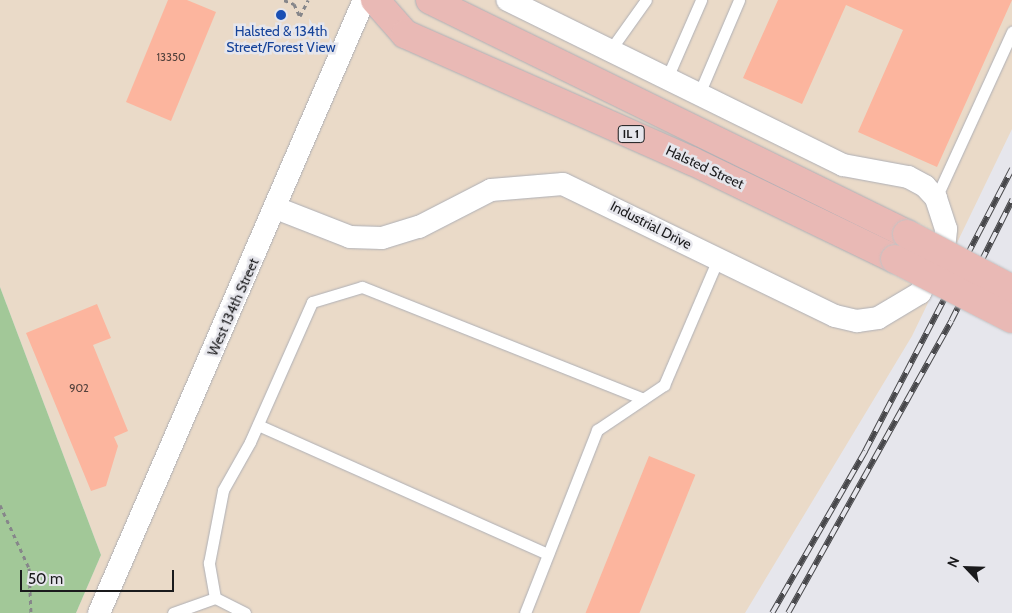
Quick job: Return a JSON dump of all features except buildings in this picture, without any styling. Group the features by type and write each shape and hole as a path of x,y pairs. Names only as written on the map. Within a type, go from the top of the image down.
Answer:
{"main road":[{"name":"Halsted Street","path":"375,0 405,34 692,161 894,259 1012,319"},
{"name":"IL 1","path":"430,0 907,234 1012,289"}],"street":[{"name":"West 134th Street","path":"99,613 276,208 364,0"},
{"path":"507,0 611,49 843,165 908,177 936,198"},
{"name":"Industrial Drive","path":"276,208 350,237 382,238 419,227 491,190 563,184 835,316 858,321 878,318 920,293 933,272 946,229 936,198"}],"lane":[{"path":"611,49 646,0"},
{"path":"667,78 701,0"},
{"path":"699,94 739,0"},
{"path":"936,198 1012,32"},
{"path":"525,613 597,430 664,385 718,258"},
{"path":"215,598 209,563 223,490 258,425 312,302 362,287 642,399"},
{"path":"258,425 548,554"},
{"path":"173,613 215,598 245,613"}],"path":[{"path":"284,0 294,4 300,17 308,0"},
{"path":"0,505 29,568 31,613"}],"shaded area":[{"path":"0,0 1012,0 1012,129 912,336 745,613 76,613 101,555 0,287"}],"green space":[{"path":"0,287 101,555 76,613 0,613"}],"railway":[{"path":"772,613 865,451 1012,169"},
{"path":"788,613 951,321 1012,200"}],"place":[{"name":"Halsted & 134th Street/Forest View","path":"281,15"}]}
